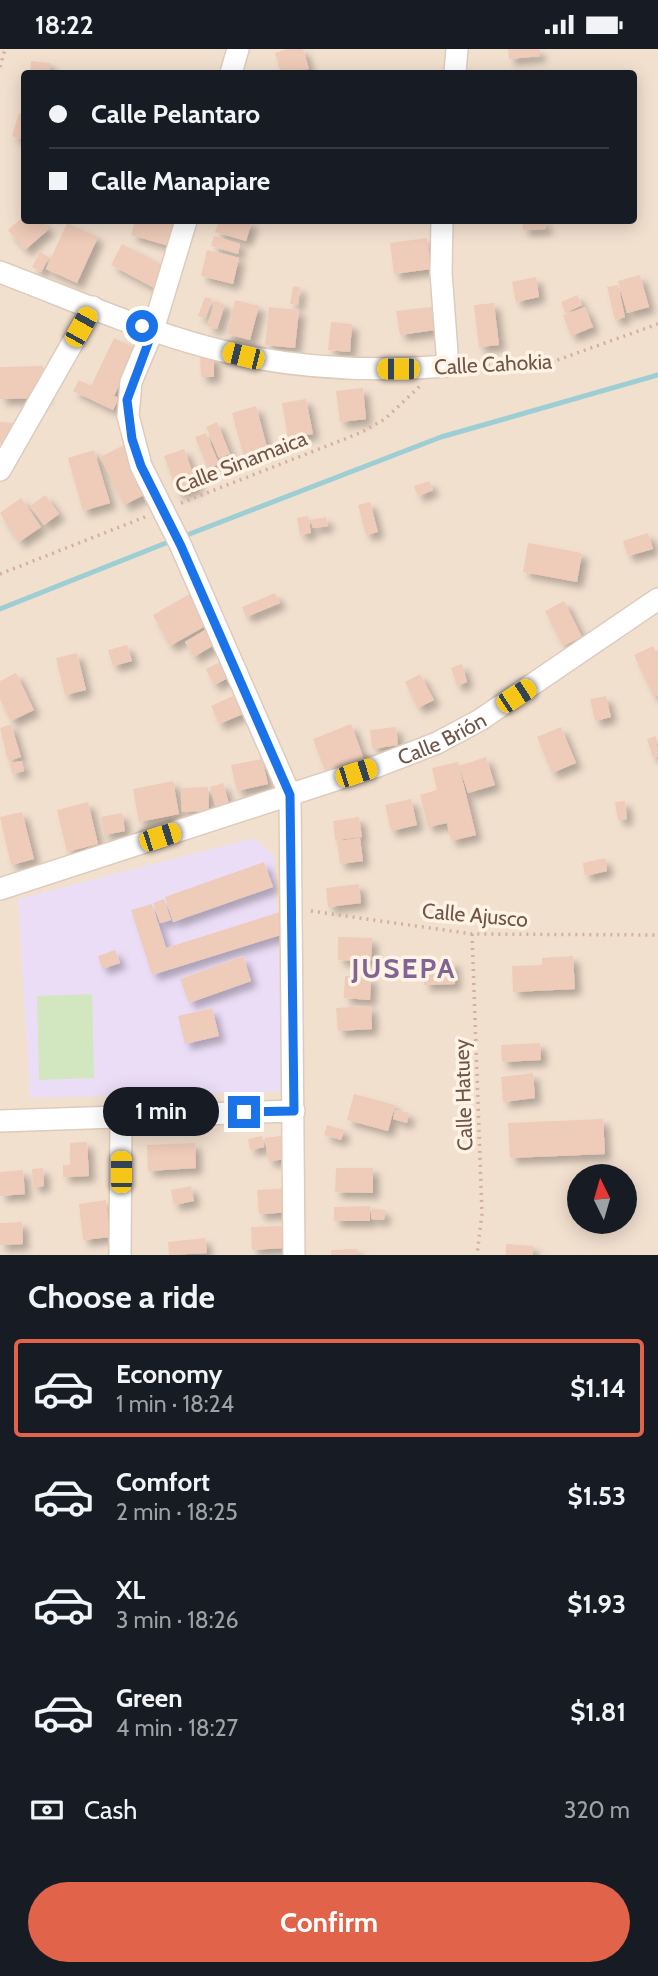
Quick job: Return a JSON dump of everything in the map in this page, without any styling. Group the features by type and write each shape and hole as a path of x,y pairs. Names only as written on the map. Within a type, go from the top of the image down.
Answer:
{"street":[{"path":"232,70 238,49"},
{"path":"455,70 457,49"},
{"path":"185,224 153,330 131,383 128,416 141,466 164,509 290,795 294,1255"},
{"path":"441,366 442,224"},
{"name":"Calle Cahokia","path":"0,272 153,330 243,356 354,369 441,366"},
{"path":"0,470 93,307"},
{"name":"Calle Brión","path":"0,889 290,795 437,743 534,684 658,599"},
{"path":"0,1121 294,1111"},
{"path":"120,1255 121,1116"}],"path":[{"path":"0,67 5,49"},
{"name":"Calle Cahokia","path":"441,366 549,363 658,324"},
{"name":"Calle Sinamaica","path":"0,573 360,432 385,419 411,398 441,366"},
{"name":"Calle Ajusco","path":"291,908 472,934 658,935"},
{"name":"Calle Hatuey","path":"472,934 482,1201 477,1255"}],"shaded area":[{"path":"0,49 658,49 658,1255 0,1255"},
{"path":"254,838 274,856 284,1091 30,1098 18,899"}],"green space":[{"path":"92,994 94,1078 39,1080 37,996"}],"building":[{"path":"288,49 303,49 309,69 280,70 275,53"},
{"path":"508,49 540,49 540,56 509,59"},
{"path":"31,61 50,63 50,70 30,70"},
{"path":"19,113 21,139 12,136"},
{"path":"21,219 21,224 44,224 49,229 25,250 8,230"},
{"path":"67,224 98,237 77,283 46,269"},
{"path":"134,224 176,224 169,246 131,235"},
{"path":"218,224 251,224 246,241 215,232"},
{"path":"522,224 545,224 546,229 523,230"},
{"path":"214,236 240,244 238,254 211,246"},
{"path":"427,238 431,269 394,274 390,243"},
{"path":"122,244 166,267 154,288 111,265"},
{"path":"207,250 239,258 233,284 201,276"},
{"path":"40,252 49,257 41,272 32,267"},
{"path":"640,275 649,307 627,313 618,281"},
{"path":"536,277 539,297 516,302 512,282"},
{"path":"618,285 625,317 615,320 607,287"},
{"path":"293,286 300,287 298,305 290,304"},
{"path":"577,295 582,305 565,313 561,302"},
{"path":"205,297 212,299 205,318 198,316"},
{"path":"235,300 259,306 250,340 227,334"},
{"path":"215,301 225,304 217,329 207,326"},
{"path":"494,303 499,345 479,347 474,305"},
{"path":"269,307 299,310 295,348 265,345"},
{"path":"432,307 435,330 400,335 396,311"},
{"path":"585,307 593,327 571,336 563,315"},
{"path":"331,322 352,324 350,352 328,350"},
{"path":"114,338 137,349 114,396 119,398 113,410 73,391 79,380 91,386"},
{"path":"200,356 214,356 214,377 201,377"},
{"path":"43,366 44,398 0,399 0,367"},
{"path":"363,388 366,419 340,422 336,391"},
{"path":"306,399 313,434 288,438 282,403"},
{"path":"256,406 267,447 243,454 232,413"},
{"path":"0,422 13,423 11,445 0,444"},
{"path":"217,422 230,454 219,458 206,427"},
{"path":"206,433 219,464 208,469 195,437"},
{"path":"132,441 156,489 124,505 100,457"},
{"path":"184,449 198,487 178,494 164,456"},
{"path":"94,450 110,503 83,511 68,458"},
{"path":"429,481 433,490 418,496 414,486"},
{"path":"45,495 59,514 44,525 30,506"},
{"path":"21,498 41,527 19,542 0,513"},
{"path":"370,502 378,532 366,535 358,505"},
{"path":"308,516 311,533 300,535 297,518"},
{"path":"326,517 328,526 313,528 311,520"},
{"path":"648,533 653,549 628,556 623,541"},
{"path":"528,543 582,553 577,582 523,572"},
{"path":"191,593 209,624 170,646 153,615"},
{"path":"275,593 280,603 246,617 242,607"},
{"path":"564,601 582,637 563,646 545,611"},
{"path":"210,627 219,642 194,657 185,642"},
{"path":"127,645 132,661 113,666 108,650"},
{"path":"653,646 658,656 658,695 654,697 634,655"},
{"path":"77,653 86,690 65,695 56,658"},
{"path":"228,658 236,674 214,685 206,669"},
{"path":"462,664 467,682 457,686 451,668"},
{"path":"16,673 34,710 11,721 0,699 0,681"},
{"path":"420,674 434,700 418,708 405,682"},
{"path":"235,695 243,714 219,724 211,706"},
{"path":"606,696 611,717 595,721 590,699"},
{"path":"11,724 21,757 8,761 0,728"},
{"path":"351,724 365,762 327,776 313,739"},
{"path":"396,727 398,745 372,749 370,730"},
{"path":"561,727 576,763 552,773 537,737"},
{"path":"656,736 658,756 653,758 647,739"},
{"path":"486,757 495,785 468,793 459,766"},
{"path":"262,759 268,784 237,791 231,765"},
{"path":"22,761 24,771 12,774 10,763"},
{"path":"458,762 476,835 451,841 447,823 428,827 420,795 437,790 432,768"},
{"path":"173,781 179,814 139,822 133,789"},
{"path":"223,783 229,804 216,808 210,787"},
{"path":"208,787 209,811 182,812 181,788"},
{"path":"411,799 417,825 391,831 385,805"},
{"path":"625,801 627,819 618,820 615,802"},
{"path":"88,802 98,844 67,852 57,810"},
{"path":"22,812 34,859 11,865 0,817"},
{"path":"122,813 125,831 104,835 101,817"},
{"path":"359,817 362,837 335,840 333,821"},
{"path":"360,838 363,861 340,864 337,841"},
{"path":"605,858 607,871 585,876 583,863"},
{"path":"264,862 273,887 173,922 165,897"},
{"path":"359,884 361,903 328,907 326,888"},
{"path":"164,899 171,920 160,923 153,903"},
{"path":"152,904 166,948 280,912 287,933 152,975 131,910"},
{"path":"338,937 372,938 371,961 338,960"},
{"path":"115,950 120,963 102,969 98,956"},
{"path":"243,956 251,981 189,1003 180,979"},
{"path":"573,956 575,989 513,992 512,966 542,965 542,958"},
{"path":"454,961 455,984 424,985 423,962"},
{"path":"345,976 371,977 370,1000 344,998"},
{"path":"371,1006 372,1029 338,1031 336,1008"},
{"path":"212,1008 219,1036 185,1044 178,1016"},
{"path":"540,1043 541,1060 502,1062 501,1045"},
{"path":"533,1073 535,1098 503,1102 501,1077"},
{"path":"354,1094 395,1105 388,1131 347,1120"},
{"path":"395,1110 409,1113 407,1123 393,1119"},
{"path":"603,1119 605,1154 510,1158 508,1123"},
{"path":"327,1125 344,1130 341,1140 324,1135"},
{"path":"287,1135 290,1159 268,1161 265,1138"},
{"path":"262,1136 264,1147 250,1150 248,1139"},
{"path":"87,1142 89,1176 63,1177 63,1165 70,1165 70,1143"},
{"path":"195,1143 196,1168 148,1171 147,1145"},
{"path":"43,1168 44,1186 33,1187 32,1169"},
{"path":"336,1168 373,1168 373,1193 335,1192"},
{"path":"23,1170 25,1194 0,1196 0,1172"},
{"path":"191,1186 194,1201 174,1205 171,1190"},
{"path":"293,1188 294,1212 259,1214 257,1190"},
{"path":"106,1200 110,1237 83,1240 79,1204"},
{"path":"370,1206 370,1221 334,1221 334,1207"},
{"path":"372,1209 385,1210 384,1220 371,1219"},
{"path":"22,1222 23,1244 0,1245 0,1223"},
{"path":"282,1226 284,1248 252,1250 251,1227"},
{"path":"205,1238 207,1253 169,1255 168,1242"},
{"path":"506,1244 533,1246 533,1255 506,1255"},
{"path":"357,1249 357,1255 331,1255 331,1250"}],"waterway":[{"path":"187,535 441,437 658,375"},
{"path":"0,609 171,541"}],"district":[{"name":"JUSEPA","path":"404,968"}],"route":[{"path":"142,326 153,330 131,383 127,400 132,439 152,491 164,509 181,546 290,795 294,1111 244,1112"}]}
